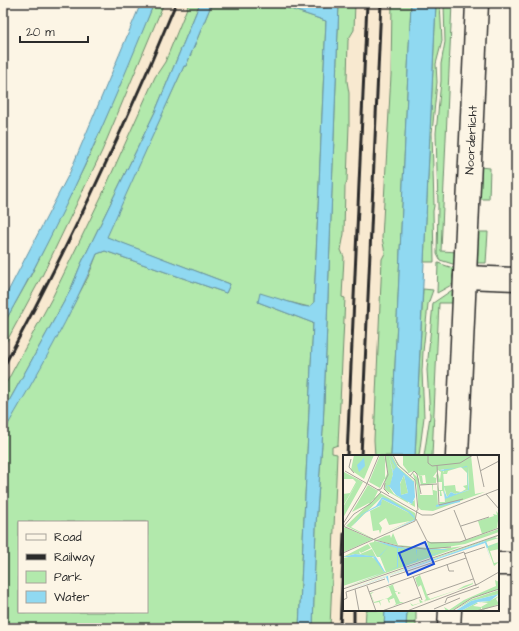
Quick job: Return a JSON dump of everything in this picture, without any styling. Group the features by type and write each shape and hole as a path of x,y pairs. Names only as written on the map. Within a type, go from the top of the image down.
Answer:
{"street":[{"name":"Noorderlicht","path":"457,455 477,3"},
{"path":"464,277 516,279"},
{"path":"499,564 516,564"},
{"path":"449,628 450,611"}],"shaded area":[{"path":"154,3 200,3 27,369 3,412 3,325 25,287"},
{"path":"339,3 411,3 391,455 343,455 343,611 385,611 384,628 313,628 323,430"}],"green space":[{"path":"154,3 164,3 102,151 42,276 3,348 3,325 30,277 90,155"},
{"path":"189,3 200,3 155,112 81,264 70,291 3,412 3,389 52,298 102,195 155,77 165,62"},
{"path":"212,3 273,3 326,21 314,303 309,307 285,301 258,302 313,323 299,628 3,628 3,433 88,277 97,254 105,251 226,293 230,284 106,237 184,66 186,66"},
{"path":"339,3 355,3 354,30 348,40 347,81 349,93 349,125 347,181 345,186 344,234 341,250 344,257 342,297 345,298 338,445 332,447 332,453 337,454 330,628 313,628 316,525 323,430"},
{"path":"392,3 411,3 391,455 375,455 374,440 382,259 385,253 382,238 391,75"},
{"path":"436,3 440,3 442,41 436,64 437,82 432,133 434,262 424,262"},
{"path":"444,3 452,3 441,251 458,252 456,265 440,260 437,254 438,206 436,133 441,81 441,64 445,42"},
{"path":"479,167 490,168 489,199 478,199"},
{"path":"476,232 488,232 486,263 475,263"},
{"path":"438,263 456,269 455,283 437,293"},
{"path":"455,288 456,303 439,303 432,455 424,455 430,416 427,370 433,303"},
{"path":"423,289 433,290 428,304 423,352 422,371 424,417 419,455 415,455"},
{"path":"366,611 385,611 384,628 365,628"},
{"path":"407,611 416,611 416,628 406,628"}],"water":[{"path":"141,3 154,3 84,167 45,247 3,325 3,301 70,172"},
{"path":"200,3 212,3 186,66 184,66 107,237 230,284 226,293 105,251 97,254 65,323 3,433 3,412 70,291 81,264 155,112"},
{"path":"273,3 306,3 323,8 327,7 327,3 339,3 323,430 316,525 313,628 299,628 313,323 258,302 260,293 302,306 309,307 314,303 326,21"},
{"path":"411,3 436,3 415,455 391,455"},
{"path":"385,611 407,611 406,628 384,628"}],"railway":[{"path":"3,368 50,278 116,142 176,3"},
{"path":"347,455 367,3"},
{"path":"361,455 381,3"},
{"path":"340,628 343,558"},
{"path":"354,611 354,628"}]}
